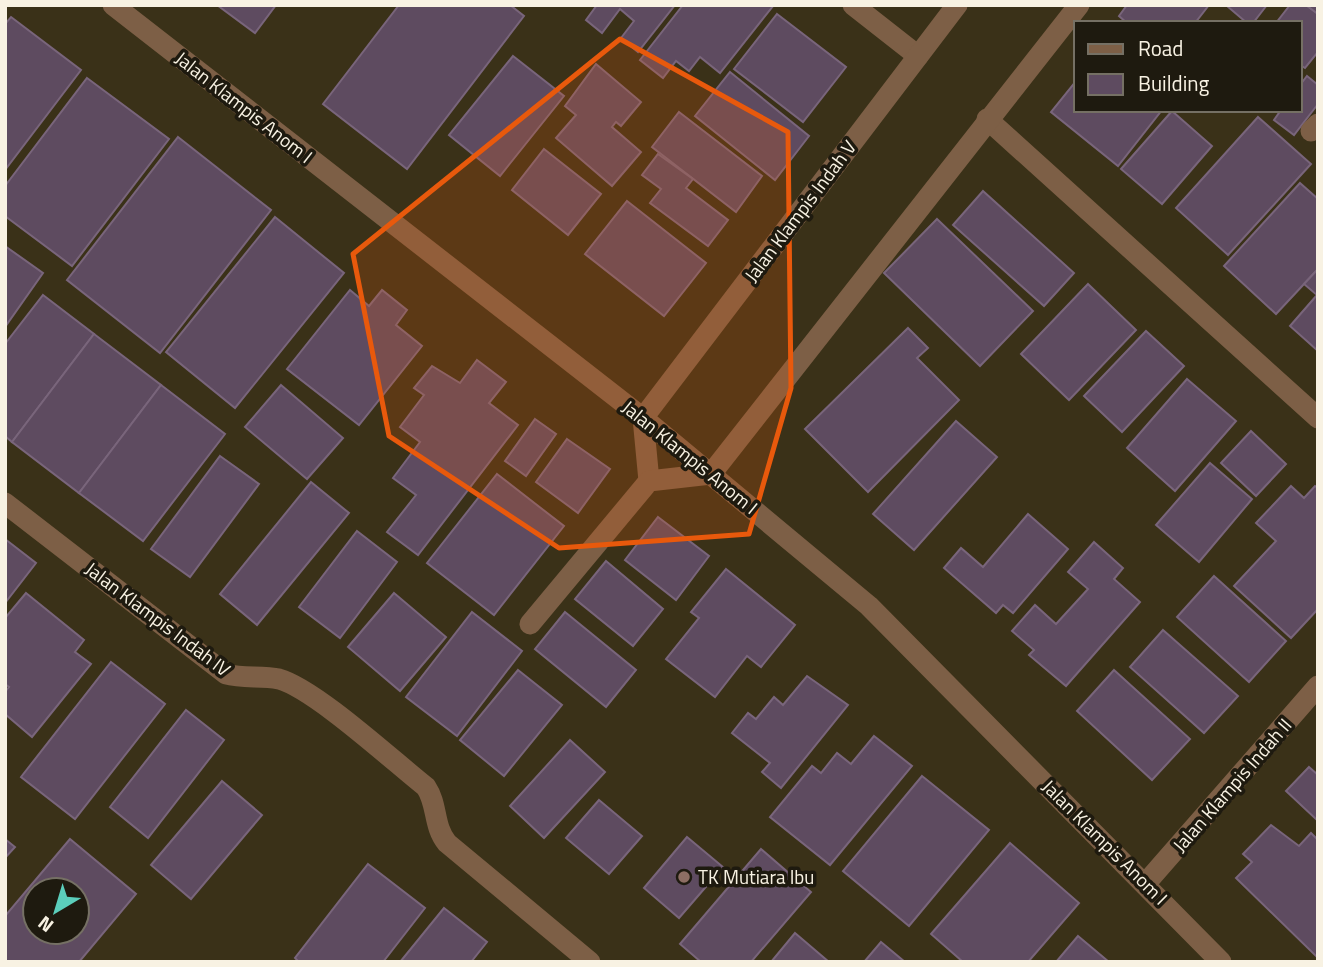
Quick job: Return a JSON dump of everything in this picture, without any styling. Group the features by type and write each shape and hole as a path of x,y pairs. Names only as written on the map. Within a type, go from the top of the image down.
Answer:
{"street":[{"name":"Jalan Klampis Anom I","path":"113,5 643,418 869,606 1146,883 1221,962"},
{"path":"853,5 918,56"},
{"name":"Jalan Klampis Indah V","path":"643,418 957,5"},
{"path":"530,624 649,481 711,474 1079,5"},
{"path":"987,119 1318,418"},
{"path":"643,418 649,481"},
{"name":"Jalan Klampis Indah IV","path":"5,503 226,674 241,678 277,679 315,699 426,787 432,797 440,835 447,843 590,962"},
{"name":"Jalan Klampis Indah II","path":"1146,883 1318,686"}],"highlighted area":[{"path":"620,39 788,132 791,388 749,534 559,548 389,436 353,254"}],"building":[{"path":"217,5 276,5 255,33"},
{"path":"399,5 510,5 524,16 407,169 323,104"},
{"path":"597,5 675,5 638,52 621,38 634,21 620,9 602,33 586,20"},
{"path":"683,5 773,6 720,73 700,57 689,71 676,61 663,78 640,60"},
{"path":"1127,5 1209,5 1197,21 1125,21 1119,16"},
{"path":"1267,5 1255,21 1245,21 1227,6"},
{"path":"1290,5 1306,5 1318,14 1318,52 1305,68 1302,66 1302,21 1278,21"},
{"path":"1306,5 1318,5 1318,14"},
{"path":"777,14 846,67 803,122 734,69"},
{"path":"11,17 81,70 5,170 5,24"},
{"path":"513,56 564,96 500,176 449,135"},
{"path":"596,64 641,102 621,126 616,122 612,127 641,152 612,186 556,138 576,115 565,106"},
{"path":"730,72 809,136 775,180 695,116"},
{"path":"1307,76 1318,85 1318,104 1294,135 1274,120 1280,112 1302,112 1302,82"},
{"path":"87,78 169,139 72,266 5,216 5,186"},
{"path":"1074,83 1074,112 1160,112 1118,166 1051,112"},
{"path":"679,112 762,176 736,212 652,147"},
{"path":"1171,112 1212,146 1162,204 1121,169"},
{"path":"1258,117 1311,164 1228,255 1176,208"},
{"path":"178,137 271,210 160,353 67,280"},
{"path":"544,149 601,194 568,235 512,190"},
{"path":"658,154 693,179 686,188 728,220 708,246 650,203 661,189 642,175"},
{"path":"1300,183 1318,199 1318,269 1276,314 1224,266"},
{"path":"983,191 1074,273 1044,306 953,225"},
{"path":"627,201 706,263 664,316 585,254"},
{"path":"275,217 344,273 235,408 166,352"},
{"path":"937,219 1033,311 980,366 884,273"},
{"path":"5,246 43,273 5,327"},
{"path":"1318,269 1318,351 1290,326 1317,295 1304,284"},
{"path":"1088,284 1136,330 1069,400 1021,354"},
{"path":"350,290 369,306 382,290 407,310 396,325 422,346 359,425 287,369"},
{"path":"43,295 94,334 12,442 5,436 5,344"},
{"path":"908,328 928,348 917,358 959,400 868,492 805,429"},
{"path":"1146,331 1184,366 1122,432 1084,396"},
{"path":"94,334 161,385 79,493 12,442"},
{"path":"477,360 506,382 489,403 518,425 418,555 387,532 416,495 393,478 420,442 400,427 424,395 414,388 432,366 460,383"},
{"path":"1187,379 1236,421 1175,491 1127,448"},
{"path":"161,385 225,434 143,541 79,493"},
{"path":"281,385 343,438 307,479 245,427"},
{"path":"535,419 556,434 526,476 505,461"},
{"path":"956,421 997,457 914,550 873,514"},
{"path":"1251,431 1286,464 1256,496 1221,463"},
{"path":"567,439 610,469 578,513 536,482"},
{"path":"220,456 259,484 190,577 151,549"},
{"path":"1210,463 1252,499 1199,562 1156,525"},
{"path":"497,474 564,526 494,615 427,563"},
{"path":"311,482 349,513 257,625 220,594"},
{"path":"1291,486 1304,498 1315,486 1318,488 1318,609 1291,638 1234,586 1276,541 1256,523"},
{"path":"1028,514 1068,549 1013,613 1003,605 996,613 944,568 961,548 983,567"},
{"path":"658,517 709,556 676,600 625,560"},
{"path":"357,531 397,562 340,638 299,607"},
{"path":"5,539 36,563 5,603"},
{"path":"1094,542 1123,568 1114,579 1140,602 1066,686 1029,655 1034,650 1012,631 1035,605 1056,624 1088,589 1068,572"},
{"path":"606,561 663,609 633,646 575,599"},
{"path":"726,569 795,625 761,667 747,656 715,697 666,659 699,618 691,612"},
{"path":"1214,576 1286,641 1249,682 1177,617"},
{"path":"26,593 84,640 75,652 91,664 32,737 5,714 5,692 9,687 5,684 5,618"},
{"path":"394,593 446,637 400,691 348,647"},
{"path":"472,612 522,651 457,736 406,697"},
{"path":"565,612 636,670 606,707 535,649"},
{"path":"1163,630 1238,696 1204,733 1130,667"},
{"path":"111,662 165,704 75,819 21,777"},
{"path":"518,670 562,705 504,776 460,740"},
{"path":"1114,670 1190,739 1152,780 1077,711"},
{"path":"807,676 848,705 781,788 762,772 770,763 732,733 748,713 756,719 774,697 783,705"},
{"path":"186,710 224,740 148,838 110,807"},
{"path":"874,736 912,766 830,865 770,817 812,766 821,773 837,753 851,764"},
{"path":"570,740 605,772 544,838 510,806"},
{"path":"1309,767 1318,775 1318,821 1286,791"},
{"path":"922,776 989,830 909,926 843,871"},
{"path":"222,781 262,815 191,899 151,865"},
{"path":"599,800 642,836 609,874 566,838"},
{"path":"1271,825 1299,846 1311,833 1318,840 1318,958 1236,878 1252,862 1243,854"},
{"name":"TK Mutiara Ibu","path":"687,837 723,867 679,918 644,888"},
{"path":"5,839 15,847 5,858"},
{"path":"70,839 136,894 79,962 5,962 5,916 21,897 21,946 91,946 91,876 39,876"},
{"path":"1010,843 1079,903 1028,962 963,962 931,934"},
{"path":"761,849 811,892 751,962 701,962 680,944"},
{"path":"368,864 425,908 383,962 299,962 295,958"},
{"path":"444,908 487,942 471,962 400,962"},
{"path":"795,933 829,962 771,962"},
{"path":"1078,936 1109,962 1056,962"},
{"path":"881,942 905,962 864,962"}],"place":[{"name":"TK Mutiara Ibu","path":"684,877"}]}
